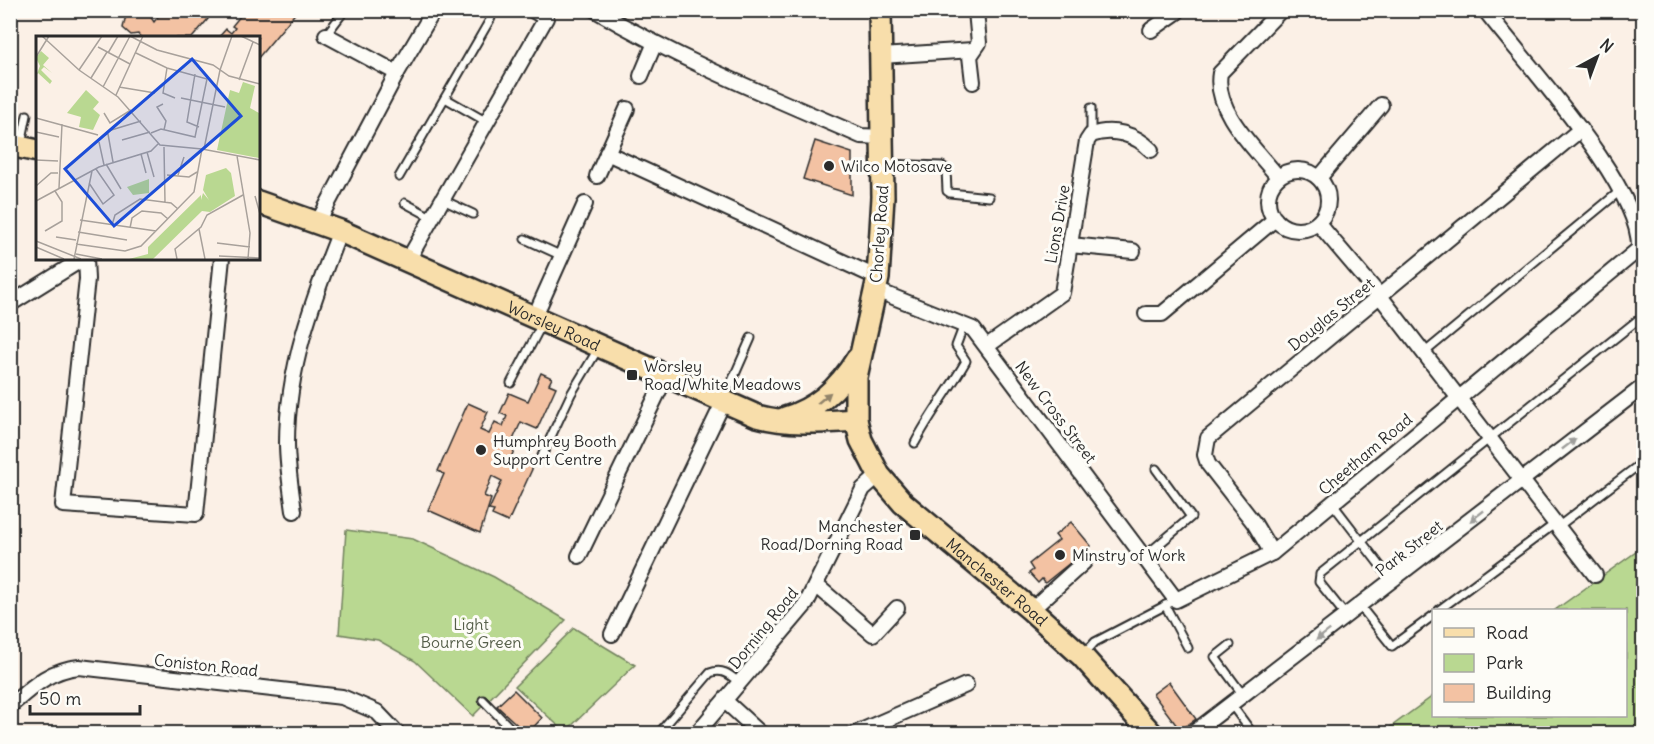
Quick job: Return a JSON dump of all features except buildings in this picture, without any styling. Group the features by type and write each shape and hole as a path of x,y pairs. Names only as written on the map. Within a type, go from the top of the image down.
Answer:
{"main road":[{"name":"Chorley Road","path":"856,420 859,356 877,284 883,165 880,10"},
{"name":"Worsley Road","path":"260,203 318,222 408,260 723,403 776,421 856,420"},
{"path":"776,421 805,411 822,400 843,380 859,356"},
{"name":"Manchester Road","path":"856,420 861,440 879,475 903,502 1082,656 1152,734"}],"street":[{"path":"408,260 546,18 532,10"},
{"path":"595,10 654,45 861,136 882,137"},
{"path":"1278,177 1227,112 1220,100 1218,85 1220,73 1281,10"},
{"path":"1485,10 1581,129 1620,191"},
{"path":"973,82 970,56 979,43 976,11"},
{"path":"1152,30 1160,16 1177,12"},
{"path":"318,222 397,73 431,16"},
{"path":"326,35 397,73"},
{"path":"641,76 654,45"},
{"path":"881,56 973,50"},
{"path":"1319,178 1381,105"},
{"path":"597,176 627,109"},
{"name":"Douglas Street","path":"1272,553 1254,523 1208,464 1205,447 1208,438 1581,129"},
{"path":"1091,135 1112,132 1133,136 1151,150"},
{"name":"Lions Drive","path":"987,346 1062,293 1087,141 1091,135"},
{"name":"New Cross Street","path":"607,153 973,329 1144,557 1170,603"},
{"path":"1303,170 1319,178 1328,195 1328,206 1318,223 1300,230 1291,229 1275,219 1268,202 1268,192 1278,177 1286,172 1303,170"},
{"name":"Cheetham Road","path":"1170,603 1272,553 1640,249 1639,231 1620,191"},
{"path":"539,320 562,256 585,204"},
{"path":"1146,314 1162,314 1275,219"},
{"path":"1318,223 1380,296 1491,437 1595,575"},
{"path":"294,511 287,443 295,359 317,288 340,231"},
{"path":"1070,245 1133,251"},
{"path":"10,304 82,260"},
{"path":"85,260 87,279 63,505 196,514 222,260"},
{"path":"579,556 666,376"},
{"name":"Park Street","path":"1192,734 1644,386"},
{"path":"612,634 723,403"},
{"name":"Dorning Road","path":"696,734 806,604 863,489 879,475"},
{"path":"1031,610 1084,562"},
{"path":"816,585 873,634 897,608"},
{"name":"Coniston Road","path":"10,706 40,680 60,670 79,667 342,697 377,712 398,734"},
{"path":"854,734 966,685"},
{"path":"725,701 761,734"}],"lane":[{"path":"326,35 345,10"},
{"path":"399,177 491,18 488,10"},
{"path":"445,98 488,122"},
{"path":"1091,108 1091,135"},
{"path":"23,147 27,115"},
{"path":"883,165 942,166 946,169 947,191 950,193 989,197"},
{"path":"1424,352 1620,191"},
{"path":"443,200 473,214"},
{"path":"405,202 433,218"},
{"path":"525,239 562,256"},
{"path":"1347,616 1318,578 1644,315"},
{"path":"511,383 539,320"},
{"path":"915,443 930,414 952,387 966,361 956,346 964,325"},
{"path":"723,403 751,338"},
{"path":"540,460 570,394 600,347"},
{"path":"1440,609 1644,461"},
{"path":"1144,557 1191,517 1156,469"},
{"path":"1332,503 1392,581"},
{"path":"1170,603 1188,648"},
{"name":"Cheetham Road","path":"1082,656 1095,642 1170,603"},
{"path":"1360,606 1392,646 1432,616"},
{"path":"1230,645 1215,657 1243,695"},
{"path":"657,734 710,673 718,670 725,672 740,683"},
{"path":"483,700 516,734"},
{"path":"1231,704 1253,734"}],"green space":[{"name":"Light Bourne Green","path":"346,530 413,539 494,577 566,620 473,716 415,661 378,640 339,634"},
{"path":"1643,547 1643,733 1381,734 1432,697 1432,717 1627,717 1627,609 1556,609"},
{"path":"574,628 635,665 565,732 515,686"}],"place":[{"name":"Wilco Motosave","path":"829,166"},
{"name":"Worsley Road/White Meadows","path":"632,375"},
{"name":"Humphrey Booth Support Centre","path":"481,450"},
{"name":"Manchester Road/Dorning Road","path":"915,535"},
{"name":"Minstry of Work","path":"1060,555"}]}
